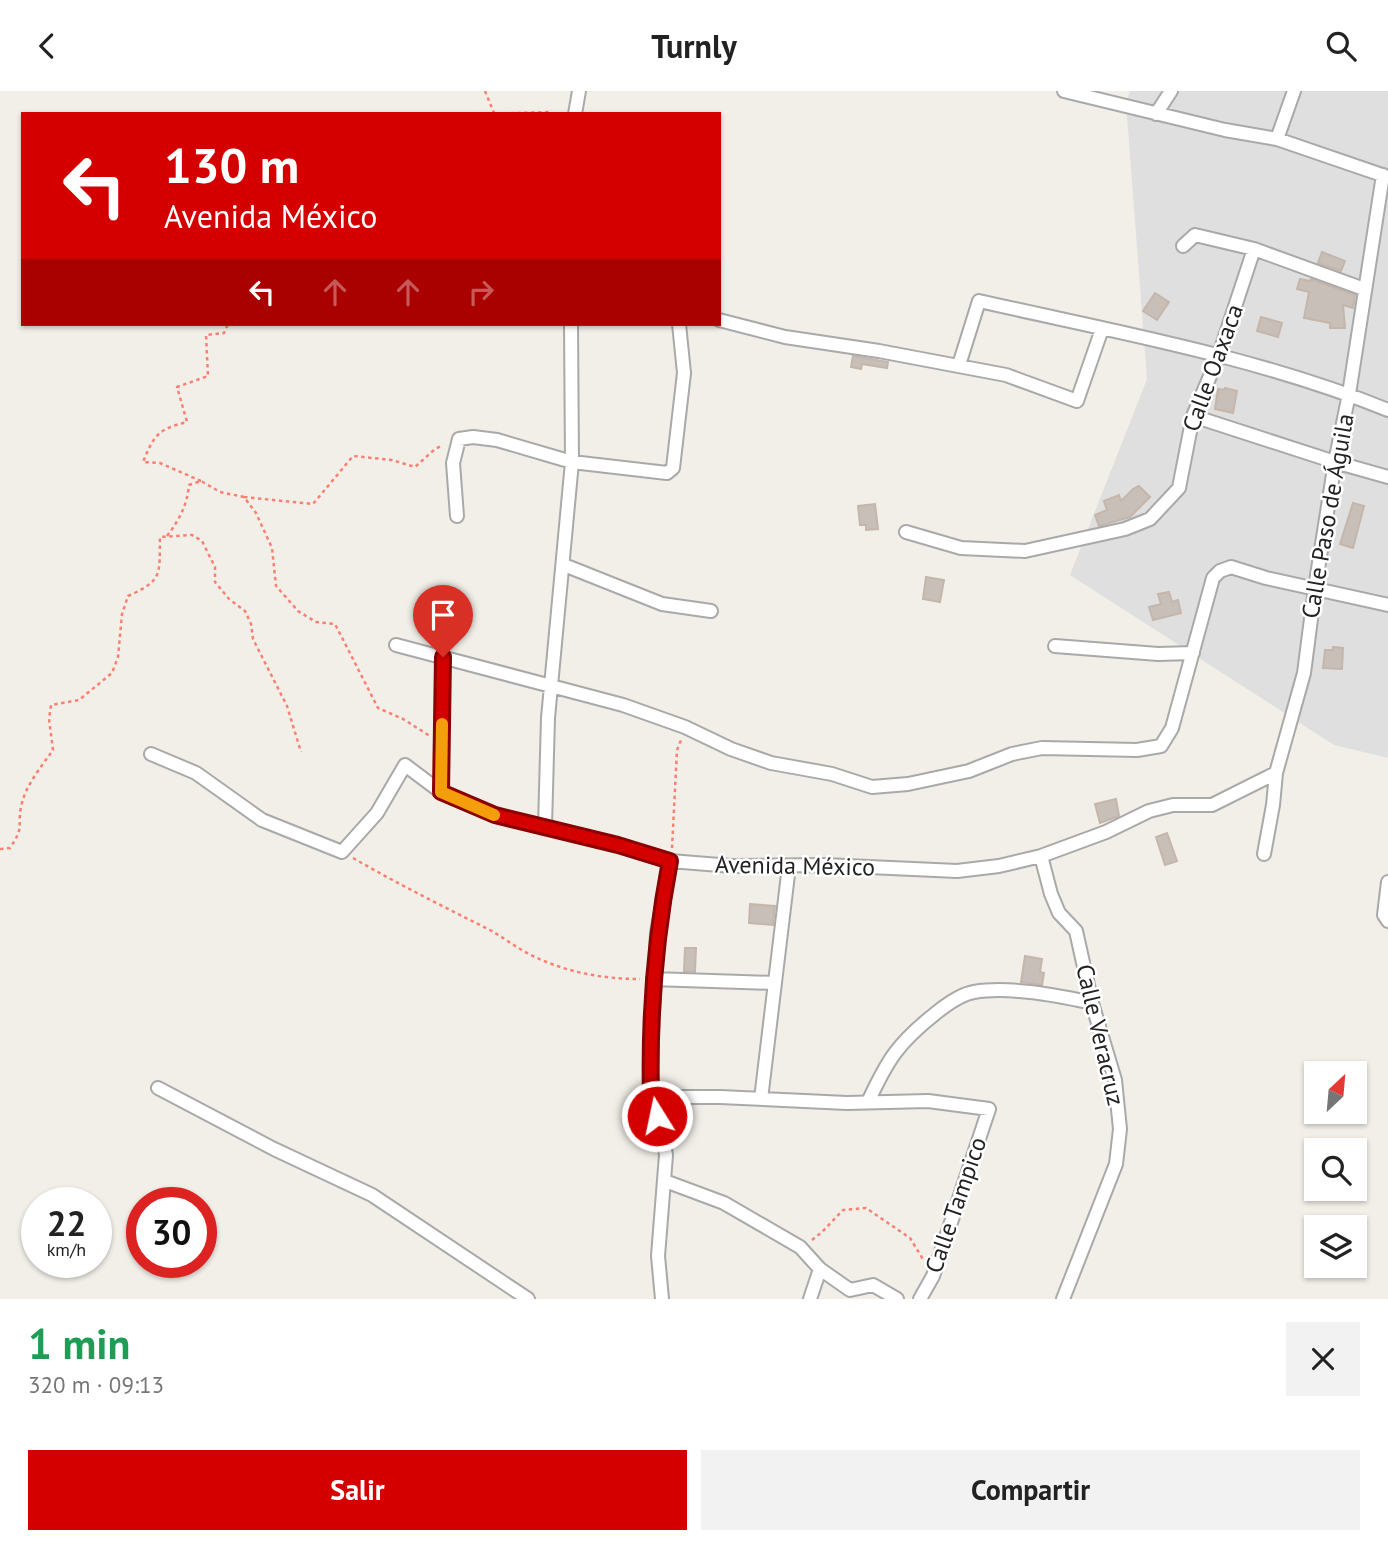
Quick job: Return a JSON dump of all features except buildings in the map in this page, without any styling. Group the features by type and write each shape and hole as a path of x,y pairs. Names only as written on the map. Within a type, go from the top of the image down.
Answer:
{"street":[{"path":"575,112 579,91"},
{"path":"1064,91 1156,114 1277,139 1385,176"},
{"path":"1156,114 1171,91"},
{"path":"1277,139 1294,91"},
{"name":"Calle Paso de Águila","path":"1264,854 1276,773 1304,673 1335,463 1385,176"},
{"path":"1183,246 1195,235 1254,249 1364,289"},
{"name":"Calle Oaxaca","path":"906,532 961,548 1025,551 1125,529 1150,519 1167,504 1179,488 1193,416 1219,355 1254,249"},
{"path":"959,365 979,302 1219,355 1349,394 1388,410"},
{"path":"721,321 785,337 1006,375 1077,401 1102,329"},
{"path":"545,826 551,686 572,462 571,326"},
{"path":"457,516 453,463 459,439 473,437 497,440 572,462 667,473 673,468 684,373 679,326"},
{"path":"1193,416 1335,463 1388,477"},
{"path":"564,565 662,604 711,611"},
{"path":"396,645 623,705 685,727 731,749 771,763 832,774 872,787 908,784 970,771 1012,754 1042,748 1137,750 1161,746 1172,728 1213,579 1220,571 1231,567 1266,579 1388,605"},
{"path":"1055,646 1158,655 1194,653"},
{"path":"441,792 443,657"},
{"path":"151,754 196,773 262,820 342,852"},
{"name":"Avenida México","path":"342,852 377,813 405,765 441,792 495,815 670,861 732,866 825,865 957,871 999,866 1041,856 1106,832 1149,811 1173,805 1212,805 1276,773"},
{"name":"Calle Veracruz","path":"1041,856 1059,913 1076,931 1092,1003 1115,1080 1120,1129 1116,1164 1063,1299"},
{"path":"662,1299 658,1256 666,1155 651,1097 653,979 657,933 670,861"},
{"path":"761,1099 789,866"},
{"path":"1388,882 1384,915 1388,921"},
{"path":"653,979 775,983"},
{"path":"651,1097 868,1102 885,1066 901,1042 945,1006 971,992 1032,993 1092,1003"},
{"path":"158,1088 274,1149 372,1195 528,1299"},
{"name":"Calle Tampico","path":"868,1102 928,1101 989,1109 933,1276 920,1299"},
{"path":"665,1181 724,1203 800,1247 820,1269 850,1290 873,1285 897,1299"},
{"path":"810,1299 820,1269"}],"path":[{"path":"485,91 494,112"},
{"path":"227,326 224,333 206,335 208,376 177,387 187,422 165,427 150,443 143,462 160,463 220,492 313,504 353,456 392,460 415,467 435,449 459,439"},
{"path":"167,536 181,517 188,498 189,485 201,481"},
{"path":"244,497 256,513 272,548 276,586 298,611 316,622 335,624 378,708 403,719 442,744"},
{"path":"0,849 10,848 21,831 21,808 30,785 53,750 49,719 51,705 79,700 111,673 118,657 122,614 128,596 149,586 158,575 160,537 192,535 202,541 215,567 215,582 229,599 245,611 251,624 253,639 287,706 301,752"},
{"path":"670,861 675,821 677,750 685,727"},
{"path":"342,852 531,955 562,968 614,979 653,979"},
{"path":"800,1247 822,1233 843,1210 866,1208 910,1238 933,1276"}],"shaded area":[{"path":"1130,91 1388,91 1388,758 1334,745 1070,575 1147,379 1126,103"}],"slow traffic":[{"path":"442,724 441,792 494,815"}],"route":[{"path":"443,657 441,792 495,815 618,845 670,861 657,933 653,979 651,1097 657,1116"}]}
